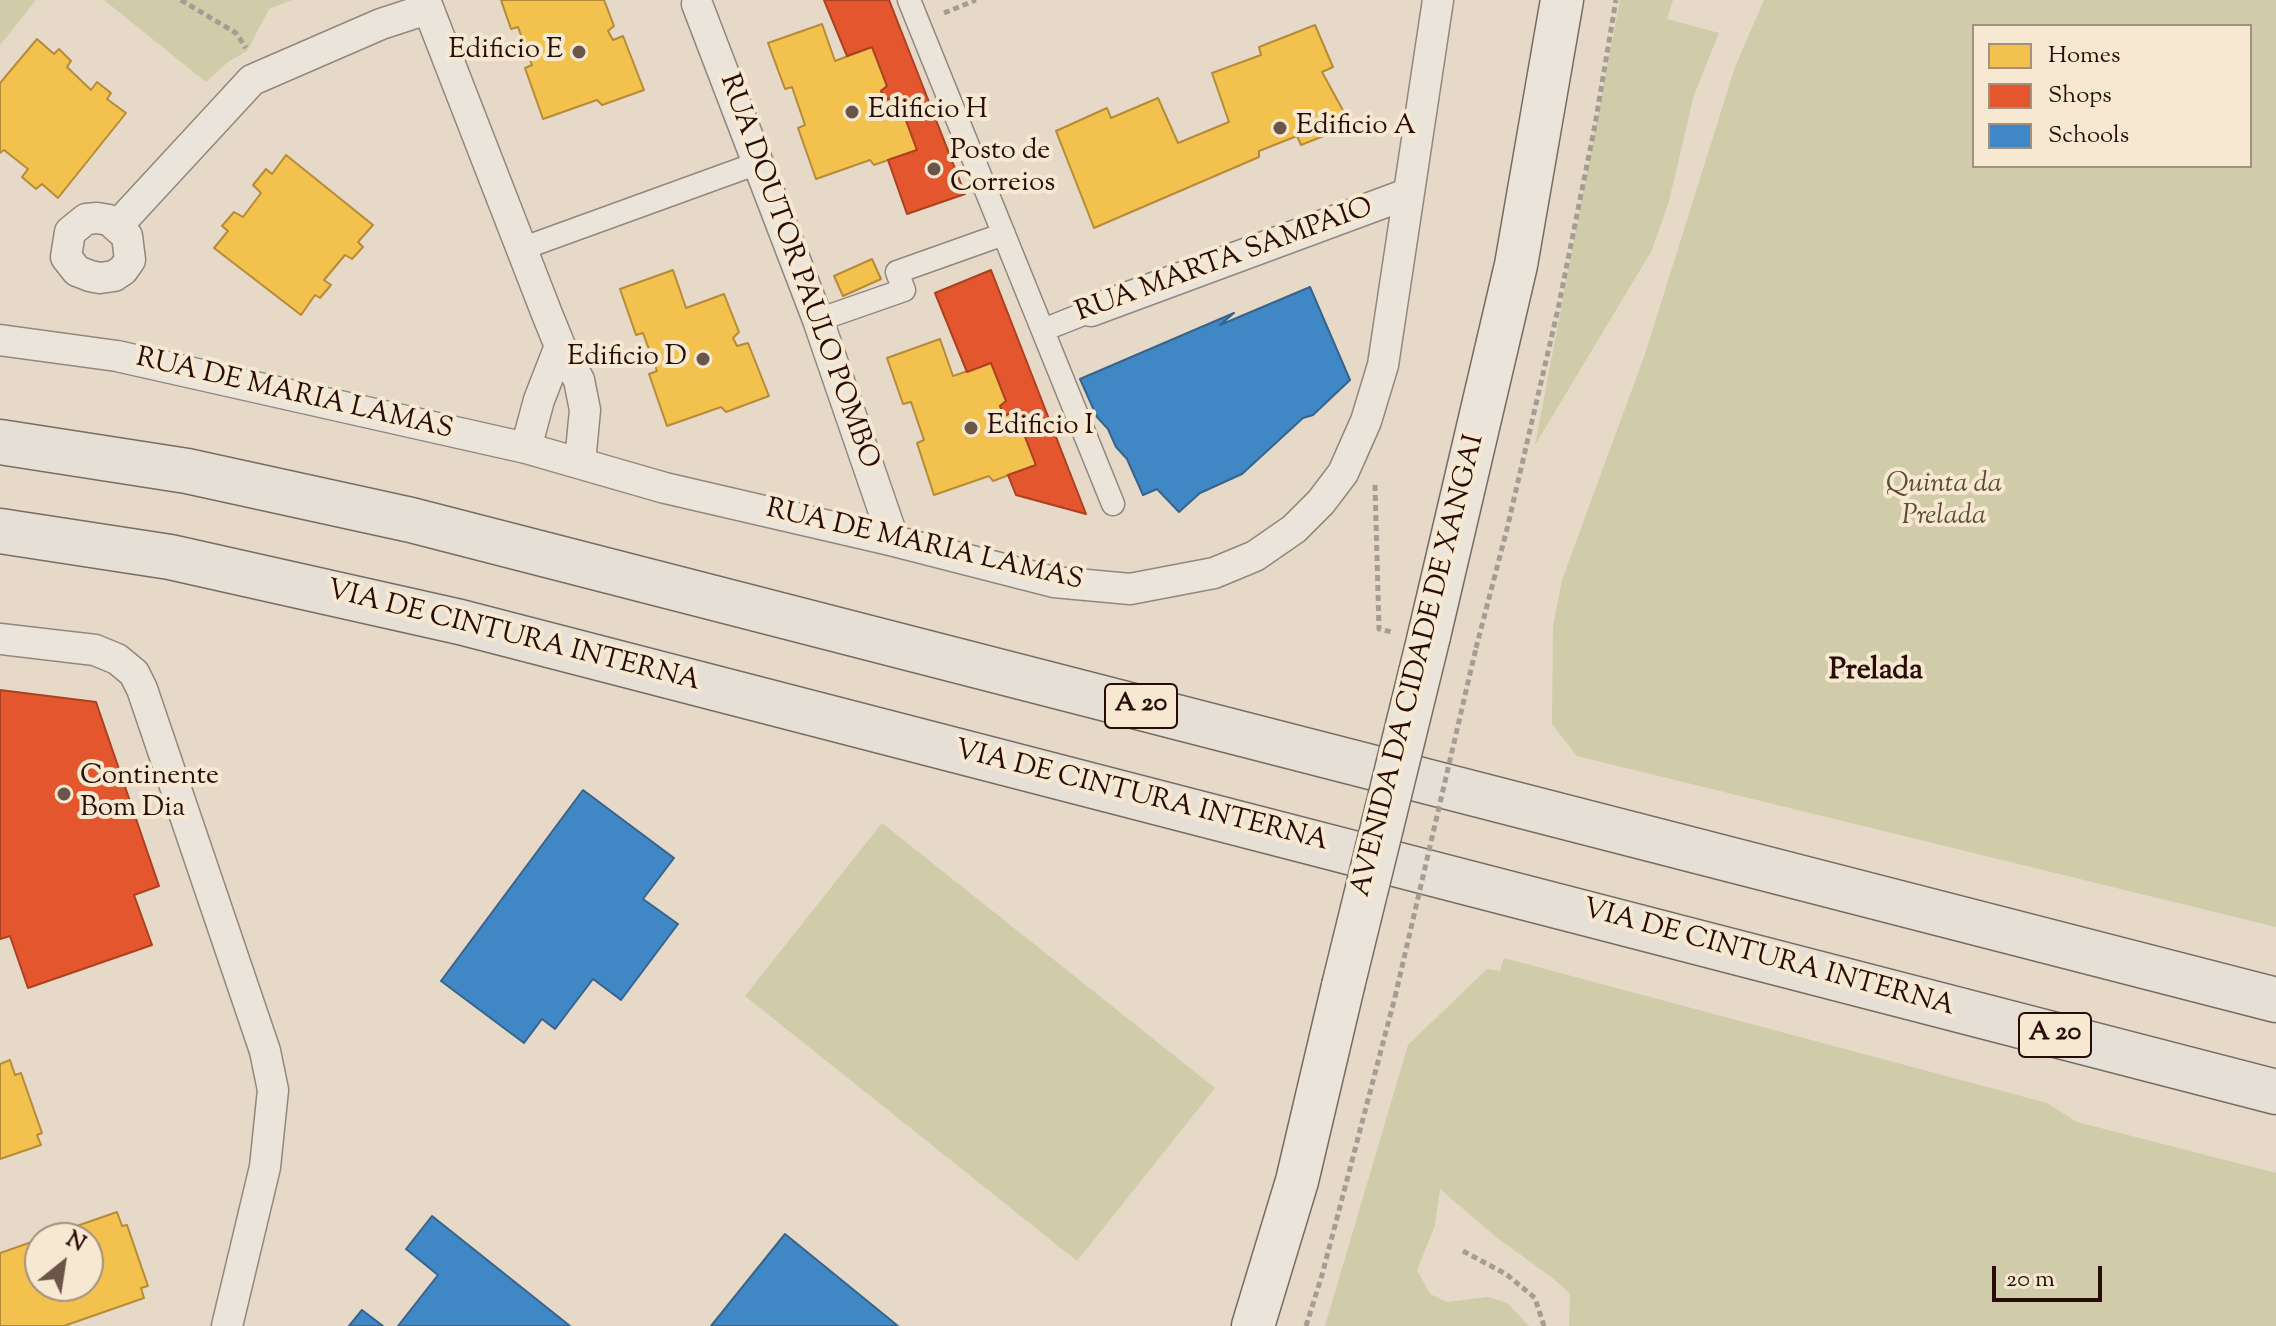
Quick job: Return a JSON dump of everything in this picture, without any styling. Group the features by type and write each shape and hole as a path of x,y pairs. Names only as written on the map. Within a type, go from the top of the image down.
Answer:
{"highway":[{"name":"A 20","path":"0,442 187,471 411,520 2276,1000"},
{"name":"VIA DE CINTURA INTERNA","path":"0,531 170,557 460,622 2276,1092"}],"main road":[{"name":"AVENIDA DA CIDADE DE XANGAI","path":"1253,1326 1297,1181 1516,265 1562,0"}],"street":[{"path":"909,0 1113,504"},
{"name":"RUA DE MARIA LAMAS","path":"6,334 526,448 665,488 1054,582 1130,589 1214,573 1255,556 1294,529 1321,502 1343,473 1366,421 1383,365 1438,0"},
{"path":"118,225 252,80 426,4 560,346 579,380 585,410 580,462"},
{"name":"RUA DOUTOR PAULO POMBO","path":"697,4 818,320 894,541"},
{"path":"521,249 758,163"},
{"name":"RUA MARTA SAMPAIO","path":"1043,330 1407,194"},
{"path":"818,320 904,290 897,272 1004,234"},
{"path":"526,448 539,400 560,346"},
{"path":"0,639 95,650 117,659 134,673 265,1051 273,1090 265,1167 227,1326"}],"path":[{"path":"181,0 236,33 247,51 252,80"},
{"path":"1306,1326 1395,997 1476,648 1507,529 1558,309 1595,125 1616,0"},
{"path":"1375,472 1378,614"},
{"path":"1463,1251 1506,1274 1535,1298 1544,1326"}],"green space":[{"path":"0,0 36,0 0,45"},
{"path":"104,0 292,0 269,9 247,51 228,62 206,82"},
{"path":"1620,0 1673,0 1667,19 1719,33 1694,95 1669,201 1652,250 1535,445"},
{"name":"Quinta da Prelada","path":"1764,0 2276,0 2276,927 1577,756 1552,724 1553,627 1562,580 1645,354 1735,67"},
{"path":"882,823 1215,1088 1077,1261 745,996"},
{"path":"1504,958 2047,1103 2077,1122 2276,1173 2276,1326 1569,1326 1570,1294 1440,1189 1435,1225 1417,1270 1430,1294 1447,1302 1488,1297 1507,1303 1529,1326 1325,1326 1408,1045 1487,969 1500,971"}],"building: Homes":[{"name":"Edificio E","path":"501,0 604,0 614,26 608,31 613,40 623,36 644,90 602,105 597,100 543,119 525,68 532,65 518,27 511,29"},
{"name":"Edificio H","path":"822,24 835,61 872,47 887,86 881,91 886,100 897,96 917,150 874,165 870,160 816,179 798,128 805,125 792,87 785,89 768,43"},
{"name":"Edificio A","path":"1315,25 1333,67 1322,72 1351,125 1301,145 1297,136 1259,151 1259,157 1094,228 1056,131 1107,108 1111,118 1158,98 1178,143 1229,122 1212,73 1261,55 1259,47"},
{"path":"37,39 54,54 59,49 71,61 67,67 91,90 97,82 111,93 107,99 126,113 58,198 42,184 36,189 22,177 28,169 4,150 0,153 0,83"},
{"path":"286,155 373,225 358,242 363,247 352,259 345,255 324,280 331,285 320,298 315,295 301,315 214,248 228,231 222,226 234,212 243,217 261,193 253,185 266,169 272,174"},
{"path":"872,259 881,279 843,296 834,276"},
{"name":"Edificio D","path":"673,270 686,308 724,294 739,332 733,338 737,346 748,343 769,396 726,412 721,407 667,426 649,374 657,371 643,333 636,335 620,289"},
{"name":"Edificio I","path":"940,339 953,376 991,363 1006,401 1000,406 1004,416 1015,411 1036,465 993,481 989,476 934,495 917,443 924,440 911,402 903,404 887,358"},
{"path":"10,1060 15,1075 21,1073 42,1133 37,1135 41,1145 0,1159 0,1064"},
{"path":"117,1212 122,1226 127,1225 148,1286 141,1288 144,1298 64,1326 0,1326 0,1253 24,1245 24,1302 104,1302 104,1222 88,1222"}],"building: Shops":[{"path":"824,0 889,0 965,194 907,214 888,160 917,150 897,96 886,100 881,91 887,86 872,47 847,56"},
{"path":"991,270 1086,514 1016,495 1008,475 1036,465 1015,411 1004,416 1000,406 1006,401 991,363 967,372 935,293"},
{"name":"Continente Bom Dia","path":"0,690 96,702 159,886 134,895 152,945 28,988 10,936 0,939"}],"building: Schools":[{"path":"1310,287 1350,380 1242,474 1200,493 1179,512 1157,489 1143,495 1127,459 1097,417 1080,379 1234,313 1220,325"},
{"path":"583,790 674,858 643,899 678,924 621,1000 593,979 555,1029 542,1019 524,1043 441,981"},
{"path":"432,1216 570,1326 398,1326 438,1275 406,1249"},
{"path":"785,1234 898,1326 711,1326"},
{"path":"362,1310 383,1326 349,1326"}],"place":[{"name":"Edificio E","path":"579,52"},
{"name":"Edificio H","path":"852,112"},
{"name":"Edificio A","path":"1280,128"},
{"name":"Posto de Correios","path":"934,169"},
{"name":"Edificio D","path":"703,359"},
{"name":"Edificio I","path":"971,428"},
{"name":"Continente Bom Dia","path":"64,794"}],"district":[{"name":"Prelada","path":"1876,673"}]}
